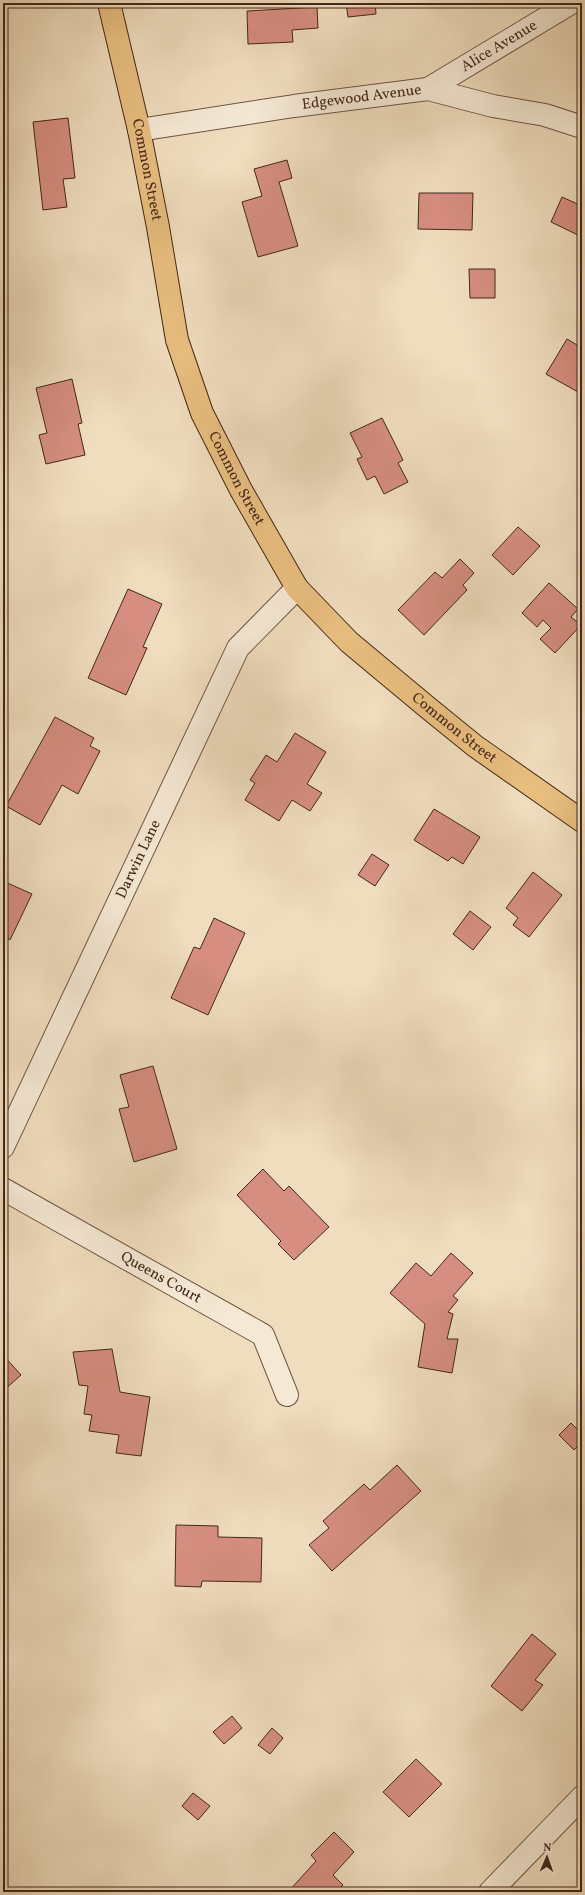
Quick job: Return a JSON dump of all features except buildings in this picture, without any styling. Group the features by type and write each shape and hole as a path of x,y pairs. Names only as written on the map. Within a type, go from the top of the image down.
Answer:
{"main road":[{"name":"Common Street","path":"109,3 139,130 158,227 177,340 202,413 241,490 297,588 349,642 427,707 475,746 582,821"}],"street":[{"name":"Alice Avenue","path":"428,89 571,3"},
{"name":"Edgewood Avenue","path":"139,130 428,89 493,106 545,115 582,127"},
{"name":"Darwin Lane","path":"3,1147 238,648 297,588"},
{"name":"Queens Court","path":"3,1190 263,1335 287,1395"},
{"path":"490,1892 582,1797"}]}
